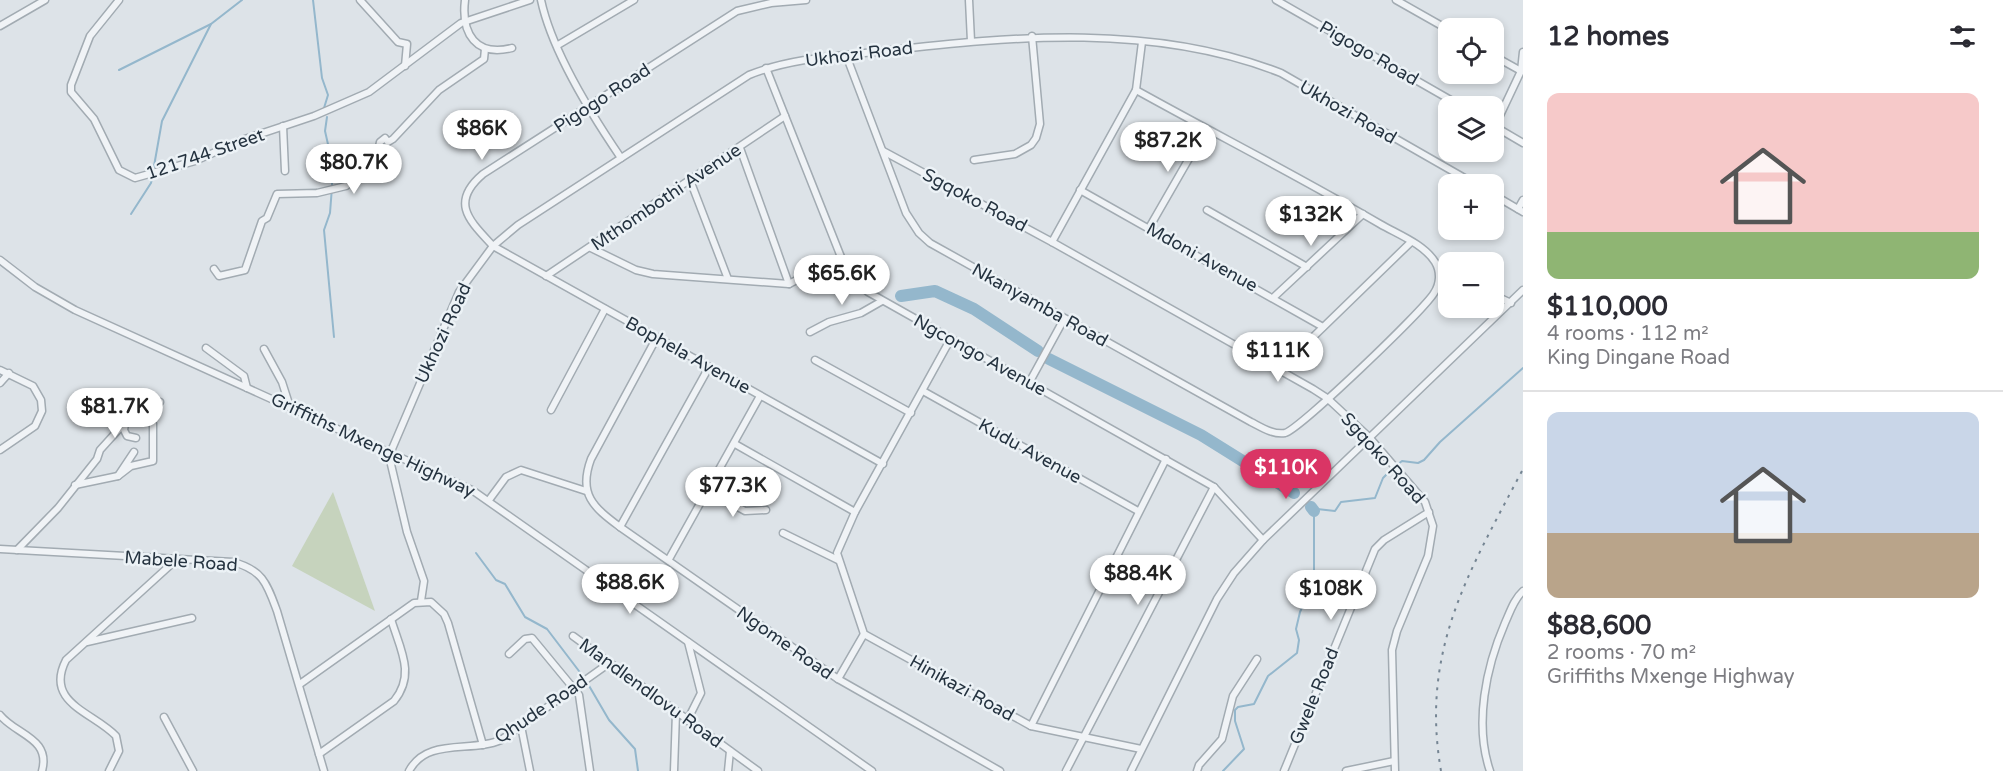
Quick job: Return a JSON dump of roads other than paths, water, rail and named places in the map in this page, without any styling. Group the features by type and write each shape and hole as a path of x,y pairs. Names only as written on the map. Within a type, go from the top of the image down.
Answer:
{"street":[{"path":"0,26 45,0"},
{"name":"121744 Street","path":"119,0 90,36 71,85 74,97 94,119 119,170 135,178 160,173 369,92 465,21 530,0"},
{"path":"360,0 398,42 407,44 405,66"},
{"path":"465,0 465,21 469,34 478,45 485,49 499,51 512,48"},
{"path":"541,0 549,30 587,108 621,158"},
{"path":"558,45 634,0"},
{"path":"739,0 744,7"},
{"name":"Pigogo Road","path":"494,246 467,216 464,201 468,189 483,174 744,7 806,0"},
{"path":"969,0 971,41"},
{"name":"Pigogo Road","path":"1276,0 1444,96"},
{"path":"1396,0 1438,24"},
{"path":"974,160 1015,154 1031,145 1036,138 1040,124 1032,36"},
{"name":"Ukhozi Road","path":"391,451 459,292 494,246 518,225 749,75 766,68 846,55 1032,36 1182,46 1255,64 1281,73 1458,174"},
{"path":"1052,242 1136,90 1142,42"},
{"path":"214,269 219,276 245,270 262,221 267,218 277,194 317,193 346,186 377,157 380,142 385,138 388,142 393,139 439,90 484,59 485,49"},
{"path":"1504,107 1521,71 1523,52"},
{"name":"Nkanyamba Road","path":"846,55 906,213 919,233 930,243 1064,319 1273,432 1290,431 1327,398 1410,321 1434,293 1438,284"},
{"path":"1504,62 1521,71"},
{"name":"Ngcongo Avenue","path":"766,68 841,257 857,283 882,301 950,340 1214,487 1263,540"},
{"path":"1136,90 1410,242 1436,264 1438,276"},
{"name":"Mthombothi Avenue","path":"546,276 786,116"},
{"path":"283,126 285,171"},
{"path":"1149,228 1206,129"},
{"path":"1504,131 1523,143"},
{"path":"740,148 789,284"},
{"name":"Sgqoko Road","path":"883,151 1052,242 1327,398 1369,437 1425,502 1433,526 1430,549 1397,631 1392,650 1395,771"},
{"path":"690,180 728,279"},
{"name":"Mdoni Avenue","path":"1080,190 1274,297 1323,327"},
{"path":"1504,201 1521,210 1523,200"},
{"path":"1207,210 1307,267"},
{"path":"1274,297 1363,214"},
{"path":"1279,370 1410,242"},
{"name":"Bophela Avenue","path":"494,246 883,464"},
{"path":"591,248 636,270 653,274 789,284 841,257"},
{"name":"Griffiths Mxenge Highway","path":"0,260 35,287 75,310 391,451 489,500 872,771"},
{"path":"1131,771 1217,599 1234,573 1263,540 1523,290"},
{"path":"1504,300 1511,303"},
{"path":"810,333 829,322 861,313 882,301"},
{"path":"551,410 605,309"},
{"path":"1029,382 1064,319"},
{"path":"489,500 506,477 521,470 586,491 586,473 591,459 657,337"},
{"path":"838,679 864,634 838,560 840,541 950,340"},
{"path":"206,348 244,376 247,387"},
{"path":"264,349 282,382 290,407"},
{"path":"815,360 911,413"},
{"path":"620,526 709,367"},
{"path":"0,370 33,386 41,400 42,411 35,426 0,450"},
{"path":"0,383 9,374"},
{"name":"Kudu Avenue","path":"923,391 1138,511"},
{"path":"669,559 760,396"},
{"path":"147,413 160,402"},
{"path":"17,550 35,533 75,485 97,459 100,450 139,407 147,413 153,424 153,460 131,466 118,476 75,485"},
{"path":"125,423 124,430 127,436 136,438"},
{"path":"735,444 855,512"},
{"path":"391,451 393,477 424,581 421,601"},
{"path":"118,476 134,452"},
{"path":"1031,726 1166,459"},
{"path":"1066,771 1214,487"},
{"name":"Ngome Road","path":"586,491 593,504 620,526 669,559 708,590 838,679 1000,771"},
{"path":"709,491 745,511 766,510"},
{"name":"Gwele Road","path":"1284,771 1375,549 1384,540 1429,512"},
{"path":"783,532 838,560"},
{"name":"Mabele Road","path":"0,549 233,562 254,569 269,588 300,684 324,771"},
{"path":"109,771 119,751 116,736 69,700 60,682 66,660 177,559"},
{"path":"1490,771 1485,753 1485,682 1492,653 1515,600 1523,591"},
{"path":"300,684 414,603 421,601 438,607 448,622 483,745"},
{"path":"86,642 192,618"},
{"path":"319,754 394,701 402,692 407,671 391,619"},
{"name":"Hinikazi Road","path":"864,634 1031,726 1142,749"},
{"name":"Mandlendlovu Road","path":"573,636 758,771"},
{"path":"509,654 525,639 532,638 579,695 590,771"},
{"path":"687,721 701,693 688,642"},
{"path":"1198,768 1222,739 1233,696 1257,659"},
{"name":"Qhude Road","path":"409,771 417,759 429,751 483,745 501,740 609,664"},
{"path":"674,771 676,713"},
{"path":"0,715 37,743 44,759 42,771"},
{"path":"164,717 193,771"},
{"path":"521,726 530,771"},
{"path":"728,771 730,752"},
{"path":"1346,771 1394,760"}],"waterway":[{"path":"119,70 211,24 242,0"},
{"path":"313,0 322,78 328,95 324,108"},
{"path":"131,214 151,183 162,121 211,24"},
{"path":"327,117 325,131 332,162 332,187 330,213 324,230 334,337"},
{"path":"901,296 935,291 974,309 1038,351"},
{"path":"1049,359 1201,435 1294,493"},
{"path":"1397,465 1402,461 1418,463 1424,460 1440,442 1523,368"},
{"path":"1223,771 1244,749 1235,721 1235,710 1238,707 1254,704 1268,676 1297,653 1299,640 1296,629 1300,612 1314,581 1314,511 1317,509 1335,511 1341,502 1375,498 1383,478 1390,471"},
{"path":"1311,507 1314,511"},
{"path":"476,553 496,580 505,584 525,617 547,629 582,675"},
{"path":"588,684 609,720 635,749 638,771"}],"railway":[{"path":"1441,771 1436,728 1437,687 1443,649 1468,578 1523,469"}]}
